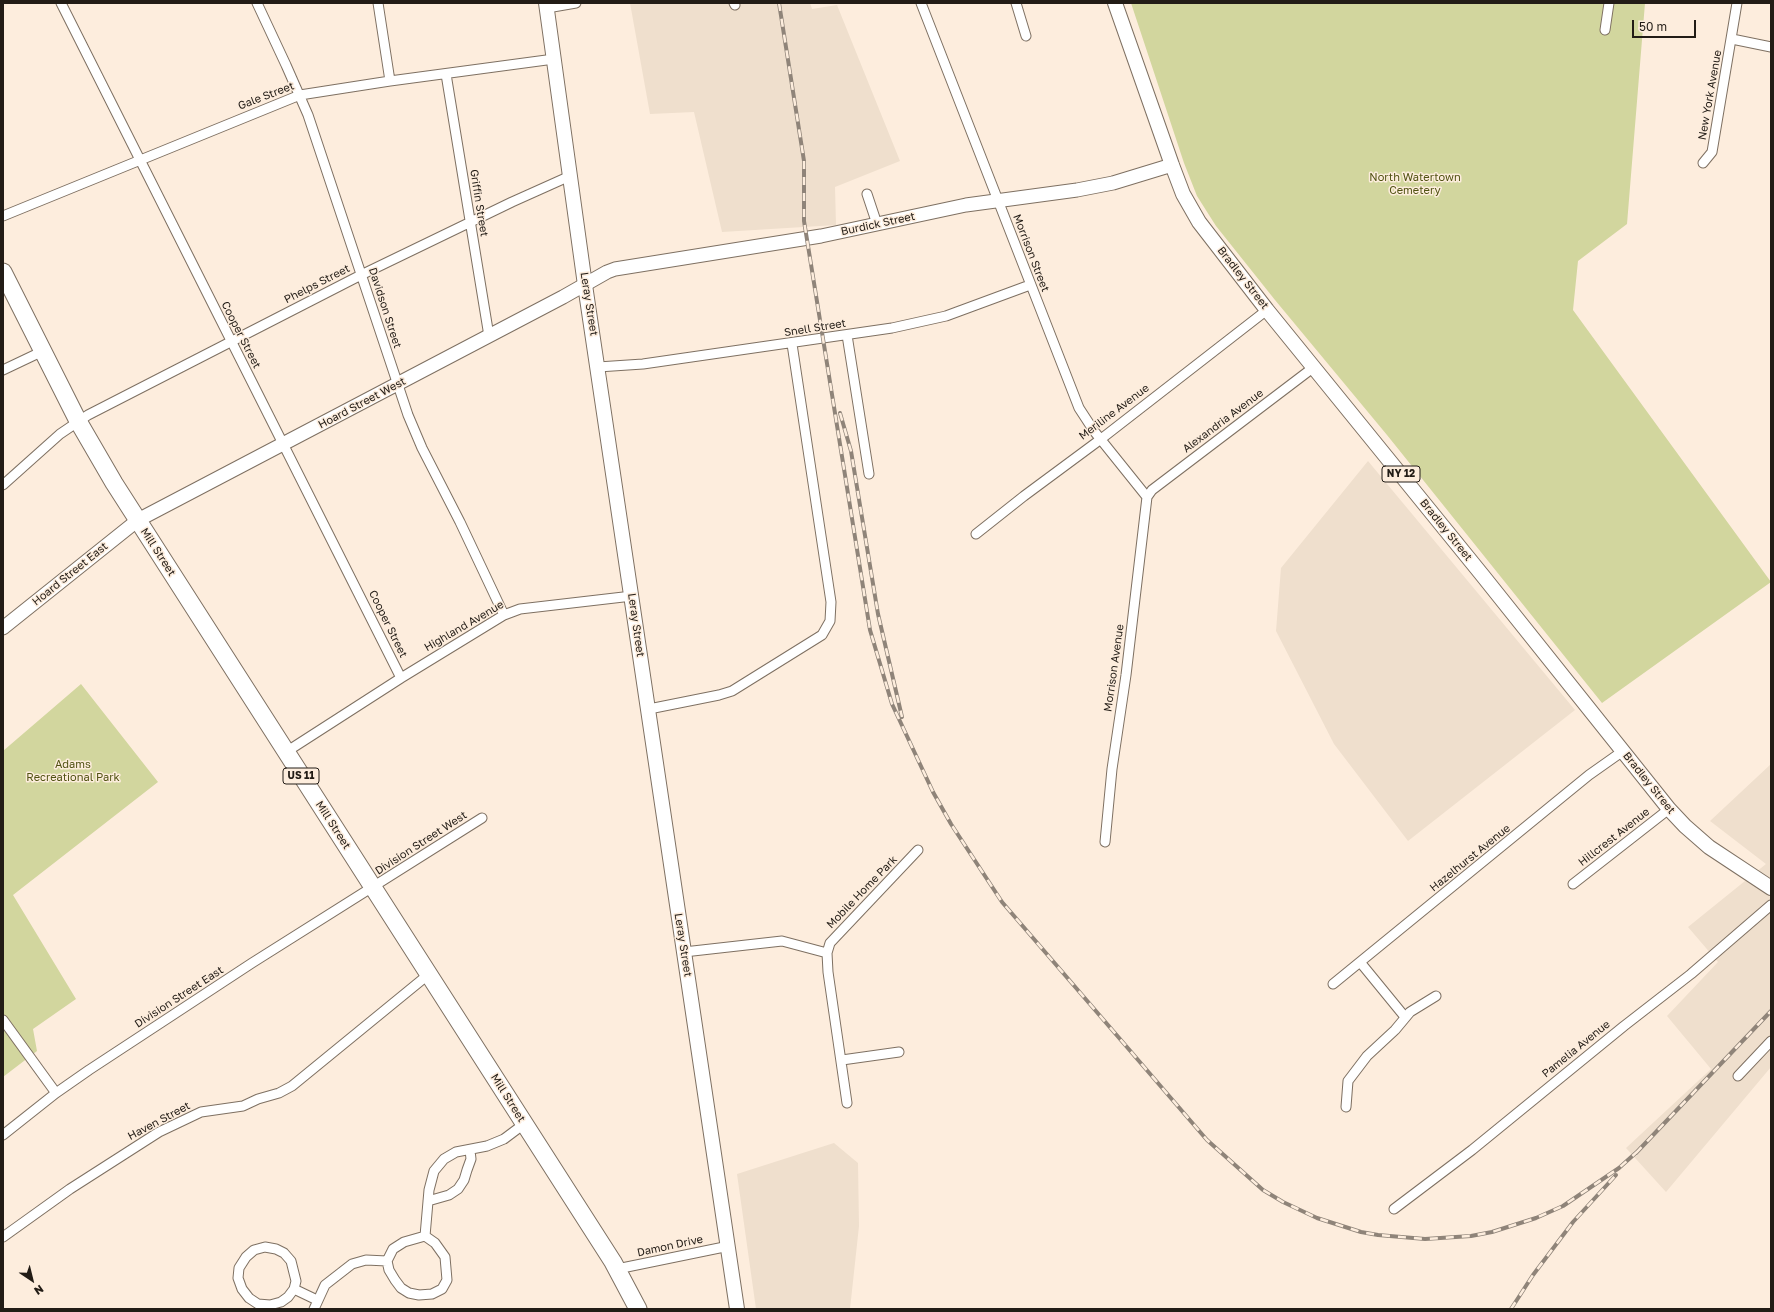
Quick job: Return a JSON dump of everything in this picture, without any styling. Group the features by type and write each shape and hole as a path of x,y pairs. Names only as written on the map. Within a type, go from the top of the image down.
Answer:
{"highway":[{"name":"Mill Street","path":"3,272 78,421 114,483 617,1269 638,1309"}],"main road":[{"name":"Bradley Street","path":"1115,3 1183,194 1199,222 1267,310 1669,808 1685,826 1709,847 1771,888"},
{"name":"Leray Street","path":"546,6 585,284 729,1246 737,1309"}],"street":[{"name":"Cooper Street","path":"61,3 401,678"},
{"name":"Davidson Street","path":"256,3 300,95 334,191 408,415 422,448 460,522 504,615"},
{"path":"378,3 390,81"},
{"path":"546,6 576,3"},
{"name":"Morrison Street","path":"921,3 1079,408 1147,497"},
{"path":"1016,3 1026,36"},
{"path":"1605,30 1609,3"},
{"name":"New York Avenue","path":"1702,163 1712,152 1737,3"},
{"path":"1732,39 1771,47"},
{"name":"Gale Street","path":"3,216 300,95 390,81 554,59"},
{"name":"Griffin Street","path":"446,74 489,336"},
{"name":"Burdick Street","path":"585,284 607,272 616,269 814,237 998,200 1077,190 1113,183 1172,165"},
{"name":"Phelps Street","path":"3,484 60,434 78,421 361,275 512,202 570,176"},
{"path":"867,194 877,224"},
{"name":"Hoard Street West","path":"138,520 585,284"},
{"name":"Snell Street","path":"598,367 643,364 792,344 892,328 946,316 1030,285"},
{"name":"Meriline Avenue","path":"976,534 1267,310"},
{"path":"847,335 869,474"},
{"path":"649,709 719,695 732,690 822,635 830,621 831,602 792,344"},
{"path":"3,370 43,351"},
{"name":"Alexandria Avenue","path":"1147,497 1152,490 1314,367"},
{"name":"Morrison Avenue","path":"1105,842 1112,769 1128,661 1147,497"},
{"name":"Hoard Street East","path":"3,628 138,520"},
{"name":"Highland Avenue","path":"286,752 401,678 504,615 520,609 632,596"},
{"name":"Hazelhurst Avenue","path":"1333,984 1590,775 1623,751"},
{"name":"Hillcrest Avenue","path":"1573,884 1669,808"},
{"name":"Division Street West","path":"374,888 482,818"},
{"name":"Mobile Home Park","path":"827,953 830,943 918,850"},
{"name":"Division Street East","path":"3,1136 56,1093 252,963 374,888"},
{"name":"Pamelia Avenue","path":"1394,1208 1472,1150 1599,1046 1691,974 1771,905"},
{"path":"684,952 782,941 827,953 828,972 842,1060 847,1103"},
{"path":"1360,962 1405,1017"},
{"name":"Haven Street","path":"3,1236 82,1181 159,1132 201,1112 242,1106 279,1093 292,1086 429,974"},
{"path":"1346,1107 1348,1081 1367,1056 1395,1030 1410,1012 1436,996"},
{"path":"3,1020 56,1093"},
{"path":"1738,1076 1771,1041"},
{"path":"842,1060 899,1052"},
{"path":"426,1236 429,1190 434,1171 444,1159 456,1152 487,1146 504,1139 524,1124"},
{"path":"428,1201 449,1195 458,1190 464,1180 471,1159 470,1150"},
{"path":"426,1236 435,1243 445,1257 447,1280 442,1289 432,1294 419,1295 409,1293 401,1288 395,1280 389,1270 387,1261 393,1249 404,1242 426,1236"},
{"name":"Damon Drive","path":"617,1269 729,1246"},
{"path":"265,1247 276,1249 284,1253 291,1261 296,1281 294,1289 281,1302 270,1305 258,1304 249,1298 242,1290 238,1278 239,1268 246,1257 254,1250 265,1247"},
{"path":"294,1289 315,1305 325,1285 352,1264 366,1260 387,1261"}],"shaded area":[{"path":"630,3 810,3 812,9 837,5 900,161 835,187 836,225 722,232 694,112 650,114"},
{"path":"1368,461 1575,710 1408,841 1334,744 1276,631 1281,568"},
{"path":"1771,764 1771,1067 1666,1192 1626,1148 1711,1069 1667,1016 1718,962 1688,927 1766,864 1710,821"},
{"path":"834,1143 858,1163 859,1226 850,1309 756,1309 737,1174"}],"green space":[{"name":"North Watertown Cemetery","path":"1131,3 1645,3 1627,224 1578,261 1573,310 1771,582 1602,703 1387,435 1216,226 1197,196 1184,163"},
{"name":"Adams Recreational Park","path":"81,684 158,782 13,895 76,999 33,1029 37,1051 3,1077 3,751"}],"railway":[{"path":"779,3 804,161 804,221 870,630 892,704 933,792 951,824 1002,902 1207,1140 1263,1190 1283,1202 1317,1218 1361,1232 1425,1239 1471,1236 1492,1232 1536,1218 1563,1206 1619,1168 1639,1150"},
{"path":"840,413 851,451 878,614 902,717"},
{"path":"1636,1153 1771,1011"},
{"path":"1511,1309 1533,1275 1573,1222 1616,1175"}]}
